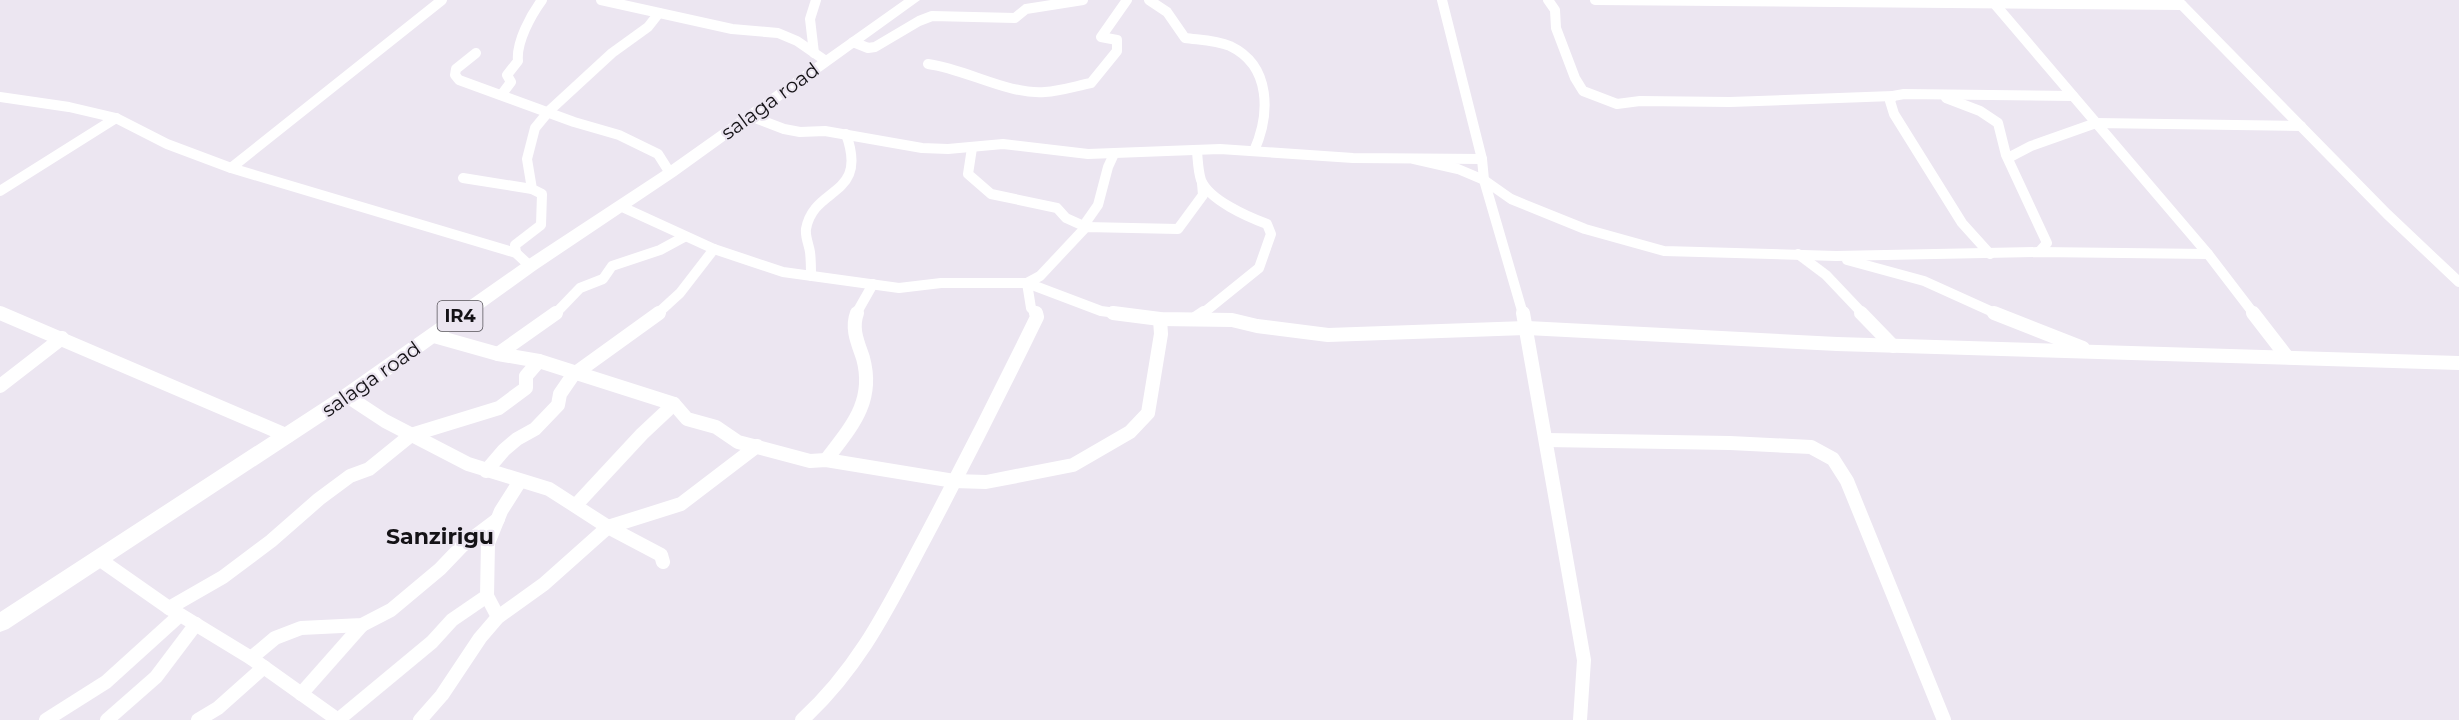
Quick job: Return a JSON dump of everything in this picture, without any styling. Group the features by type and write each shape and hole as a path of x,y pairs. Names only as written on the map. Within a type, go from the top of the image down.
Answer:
{"main road":[{"name":"salaga road","path":"0,623 347,396 530,266 750,116 820,57 853,42 913,0"}],"street":[{"path":"231,168 442,0"},
{"path":"502,94 511,82 507,75 518,61 517,51 526,32 527,21 542,0"},
{"path":"601,0 676,19 705,22 732,29 776,32 795,40 820,57"},
{"path":"816,0 810,19 820,57"},
{"path":"853,42 868,48 875,47 919,21 932,16 1015,18 1026,9 1083,0"},
{"path":"928,64 950,67 1013,88 1044,92 1090,83 1117,51 1117,40 1101,37 1127,0"},
{"path":"1149,0 1167,12 1185,38 1217,42 1233,48 1257,67 1265,88 1266,121 1254,152"},
{"path":"1442,0 1482,159 1484,180 1527,328 1584,660 1581,720"},
{"path":"1548,0 1555,10 1556,28 1575,78 1583,91 1617,104 1640,101 1731,102 1937,94 2073,96"},
{"path":"1595,0 2179,3 2387,214 2459,282"},
{"path":"1993,2 2208,254 2287,357"},
{"path":"532,189 527,159 535,128 549,111 612,53 648,27 659,13"},
{"path":"476,53 456,69 455,75 459,80 574,122 619,135 658,154 670,172"},
{"path":"1937,94 1980,111 1998,123 2008,158 2047,243 2038,252"},
{"path":"1893,96 1890,101 1894,114 1962,223 1990,254"},
{"path":"0,97 69,107 116,118 167,144 231,168 516,252 530,266"},
{"path":"750,116 784,129 846,134 922,148 972,148 1003,144 1053,151 1114,154 1197,152 1220,149 1353,158 1482,159"},
{"path":"0,191 116,118"},
{"path":"2008,158 2031,146 2096,123 2301,126"},
{"path":"811,276 806,230 814,212 837,193 850,174 853,148 846,134"},
{"path":"972,148 968,174 991,194 1057,208 1066,218 1085,226 1143,227 1161,230 1178,229 1203,195 1197,152"},
{"path":"1027,283 1040,276 1085,226 1097,208 1104,173 1114,154"},
{"path":"1413,159 1458,169 1484,180 1511,199 1585,229 1664,251 1836,256 2038,252 2208,254"},
{"path":"463,178 532,189 542,194 542,225 515,245 516,252"},
{"path":"1194,320 1259,268 1271,234 1267,224 1253,219 1216,197 1202,183"},
{"path":"620,206 684,237 783,272 899,288 941,283 1027,283 1101,311 1160,319 1232,320 1289,331 1328,335 1527,328 1893,346 2459,363"},
{"path":"498,354 554,315 580,288 603,279 612,266 660,250 684,237"},
{"path":"486,471 504,450 517,439 535,429 558,405 558,394 575,373 625,339 666,306 692,280 714,249"},
{"path":"1798,254 1826,274 1893,346"},
{"path":"1836,256 1924,281 2010,320 2093,351"},
{"path":"802,720 828,696 870,640 986,423 1037,316 1036,311 1031,308 1027,283"},
{"path":"826,460 859,415 867,385 862,351 854,324 864,297 873,284"},
{"path":"0,313 288,436"},
{"path":"434,336 498,354 539,361 674,405 687,419 716,427 738,441 810,460 826,460 954,481 986,482 1073,465 1130,432 1148,413 1158,361 1160,319"},
{"path":"0,386 62,338"},
{"path":"46,720 106,682 174,611 271,541 319,499 350,476 369,469 411,435 499,408 526,388 526,376 539,361"},
{"path":"347,396 385,421 486,471 549,489 608,527 661,555 663,562"},
{"path":"576,505 642,434 674,405"},
{"path":"1546,440 1730,443 1811,447 1833,459 1847,481 1944,720"},
{"path":"420,720 442,695 480,638 498,617 544,584 608,527 681,504 758,446"},
{"path":"498,617 487,596 488,543 498,519 520,481"},
{"path":"302,694 362,626 391,610 440,569 462,546 498,519"},
{"path":"99,559 174,611 251,658 338,720 432,642 452,620 487,596"},
{"path":"107,720 156,677 196,624"},
{"path":"251,658 275,638 301,628 362,626"},
{"path":"198,720 218,708 264,667"}],"district":[{"name":"Sanzirigu","path":"440,536"}]}
